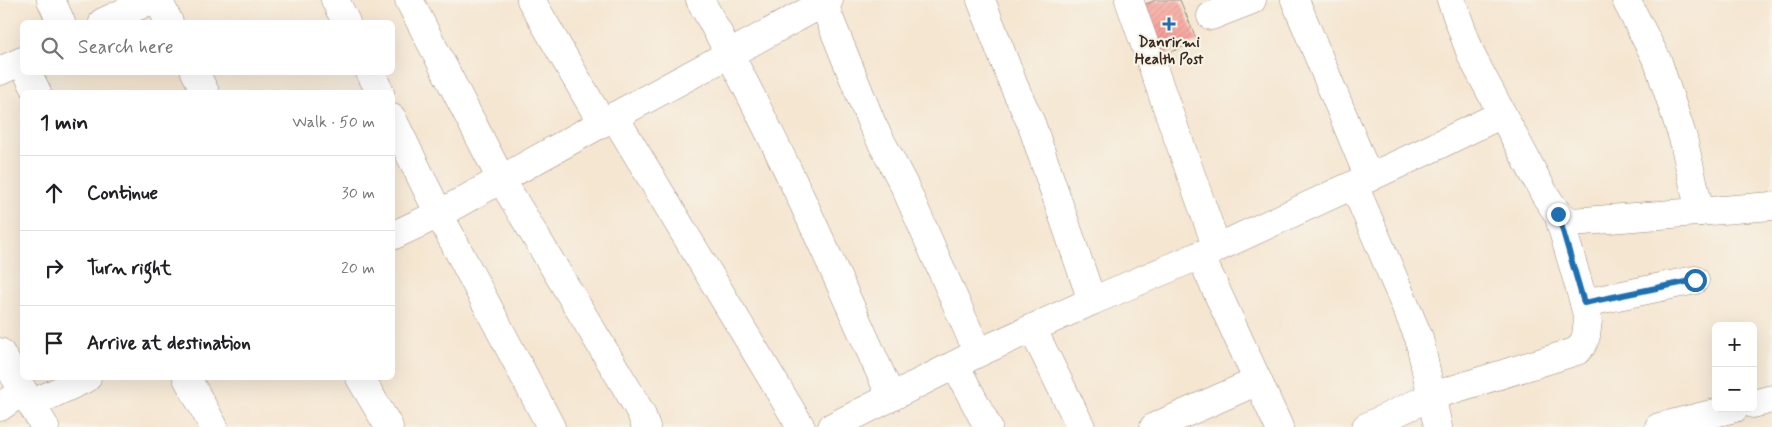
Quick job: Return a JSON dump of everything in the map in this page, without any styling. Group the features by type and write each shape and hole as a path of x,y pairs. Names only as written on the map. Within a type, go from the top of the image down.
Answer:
{"street":[{"path":"51,0 61,20"},
{"path":"107,20 151,0"},
{"path":"158,0 168,20"},
{"path":"335,0 345,20"},
{"path":"409,0 501,179 641,413 646,427"},
{"path":"531,0 801,427"},
{"path":"700,0 730,54 816,228 891,397"},
{"path":"981,0 1014,86 1031,123 1092,301"},
{"path":"1129,0 1208,251 1258,381 1279,427"},
{"path":"1211,16 1252,0"},
{"path":"1295,0 1419,338 1438,427"},
{"path":"1366,427 1432,396 1577,351 1583,344 1586,336 1588,320 1558,214 1472,57 1451,0"},
{"path":"1626,0 1658,62 1690,160 1700,212"},
{"path":"395,235 439,214 825,1 872,124 905,186 967,359 988,427"},
{"path":"25,75 36,90"},
{"path":"196,75 204,90"},
{"path":"372,75 379,90"},
{"path":"832,427 1032,328 1362,181 1502,114"},
{"path":"395,124 439,214 551,427"},
{"path":"1558,214 1572,222 1772,206"},
{"path":"1584,303 1695,280"},
{"path":"1032,328 1081,427"},
{"path":"0,352 45,427"},
{"path":"0,407 81,380"},
{"path":"187,380 214,427"},
{"path":"361,380 389,427"},
{"path":"1154,427 1258,381"},
{"path":"1757,403 1772,399"},
{"path":"1659,427 1719,412"}],"building":[{"name":"Danrirmi Health Post","path":"1156,0 1180,0 1197,41 1161,56 1141,6"}],"place":[{"name":"Danrirmi Health Post","path":"1169,24"}],"route":[{"path":"1558,214 1584,303 1695,280"}]}
